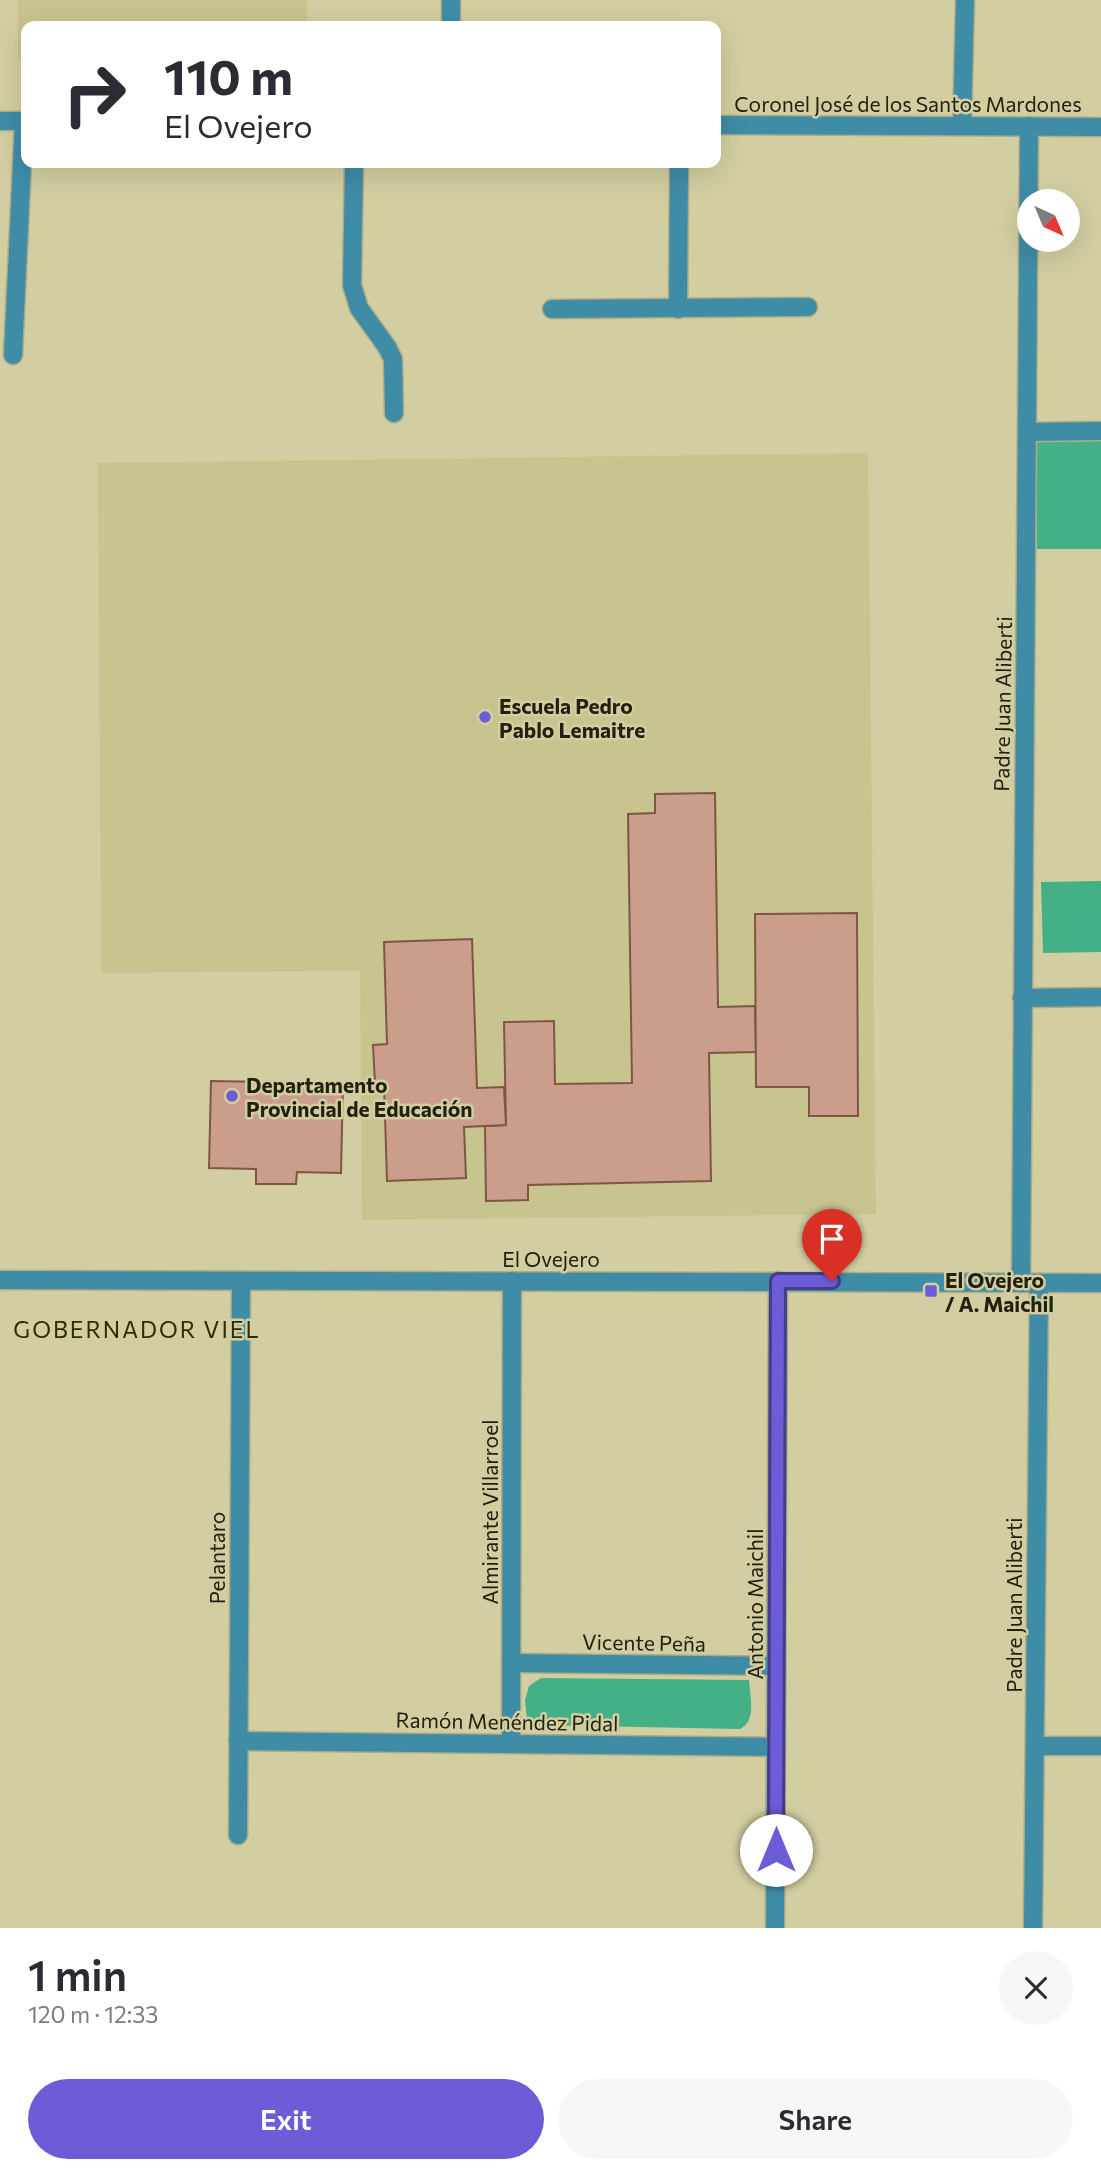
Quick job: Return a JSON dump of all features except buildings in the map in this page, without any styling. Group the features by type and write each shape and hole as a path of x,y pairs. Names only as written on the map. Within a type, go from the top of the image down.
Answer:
{"street":[{"path":"451,0 451,21"},
{"path":"962,126 965,0"},
{"path":"0,121 21,121"},
{"name":"Coronel José de los Santos Mardones","path":"721,125 1101,127"},
{"name":"Padre Juan Aliberti","path":"1029,126 1022,998 1030,1283 1035,1746 1033,1928"},
{"path":"13,355 23,168"},
{"path":"354,168 352,285 359,307 393,359 394,413"},
{"path":"678,309 679,168"},
{"path":"552,309 808,307"},
{"path":"1027,432 1101,431"},
{"path":"1022,998 1101,997"},
{"name":"El Ovejero","path":"0,1280 1101,1283"},
{"name":"Pelantaro","path":"238,1835 241,1281"},
{"name":"Almirante Villarroel","path":"511,1744 512,1281"},
{"name":"Antonio Maichil","path":"775,1928 778,1281"},
{"name":"Vicente Peña","path":"511,1663 776,1666"},
{"name":"Ramón Menéndez Pidal","path":"238,1741 776,1746"},
{"path":"1035,1746 1101,1746"}],"shaded area":[{"path":"18,0 307,0 307,21 21,21 21,59 18,59"},
{"name":"Escuela Pedro Pablo Lemaitre","path":"868,453 876,1214 362,1220 360,971 101,973 98,463"}],"green space":[{"path":"1101,441 1101,549 1037,549 1036,442"},
{"path":"1101,881 1101,952 1043,953 1041,882"},
{"path":"541,1678 749,1680 751,1714 740,1729 535,1725 527,1720 525,1700 529,1686"}],"place":[{"name":"Escuela Pedro Pablo Lemaitre","path":"485,717"},
{"name":"Departamento Provincial de Educación","path":"232,1096"},
{"name":"El Ovejero / A. Maichil","path":"931,1291"}],"district":[{"name":"GOBERNADOR VIEL","path":"137,1329"}],"route":[{"path":"776,1850 778,1281 832,1281"}]}
